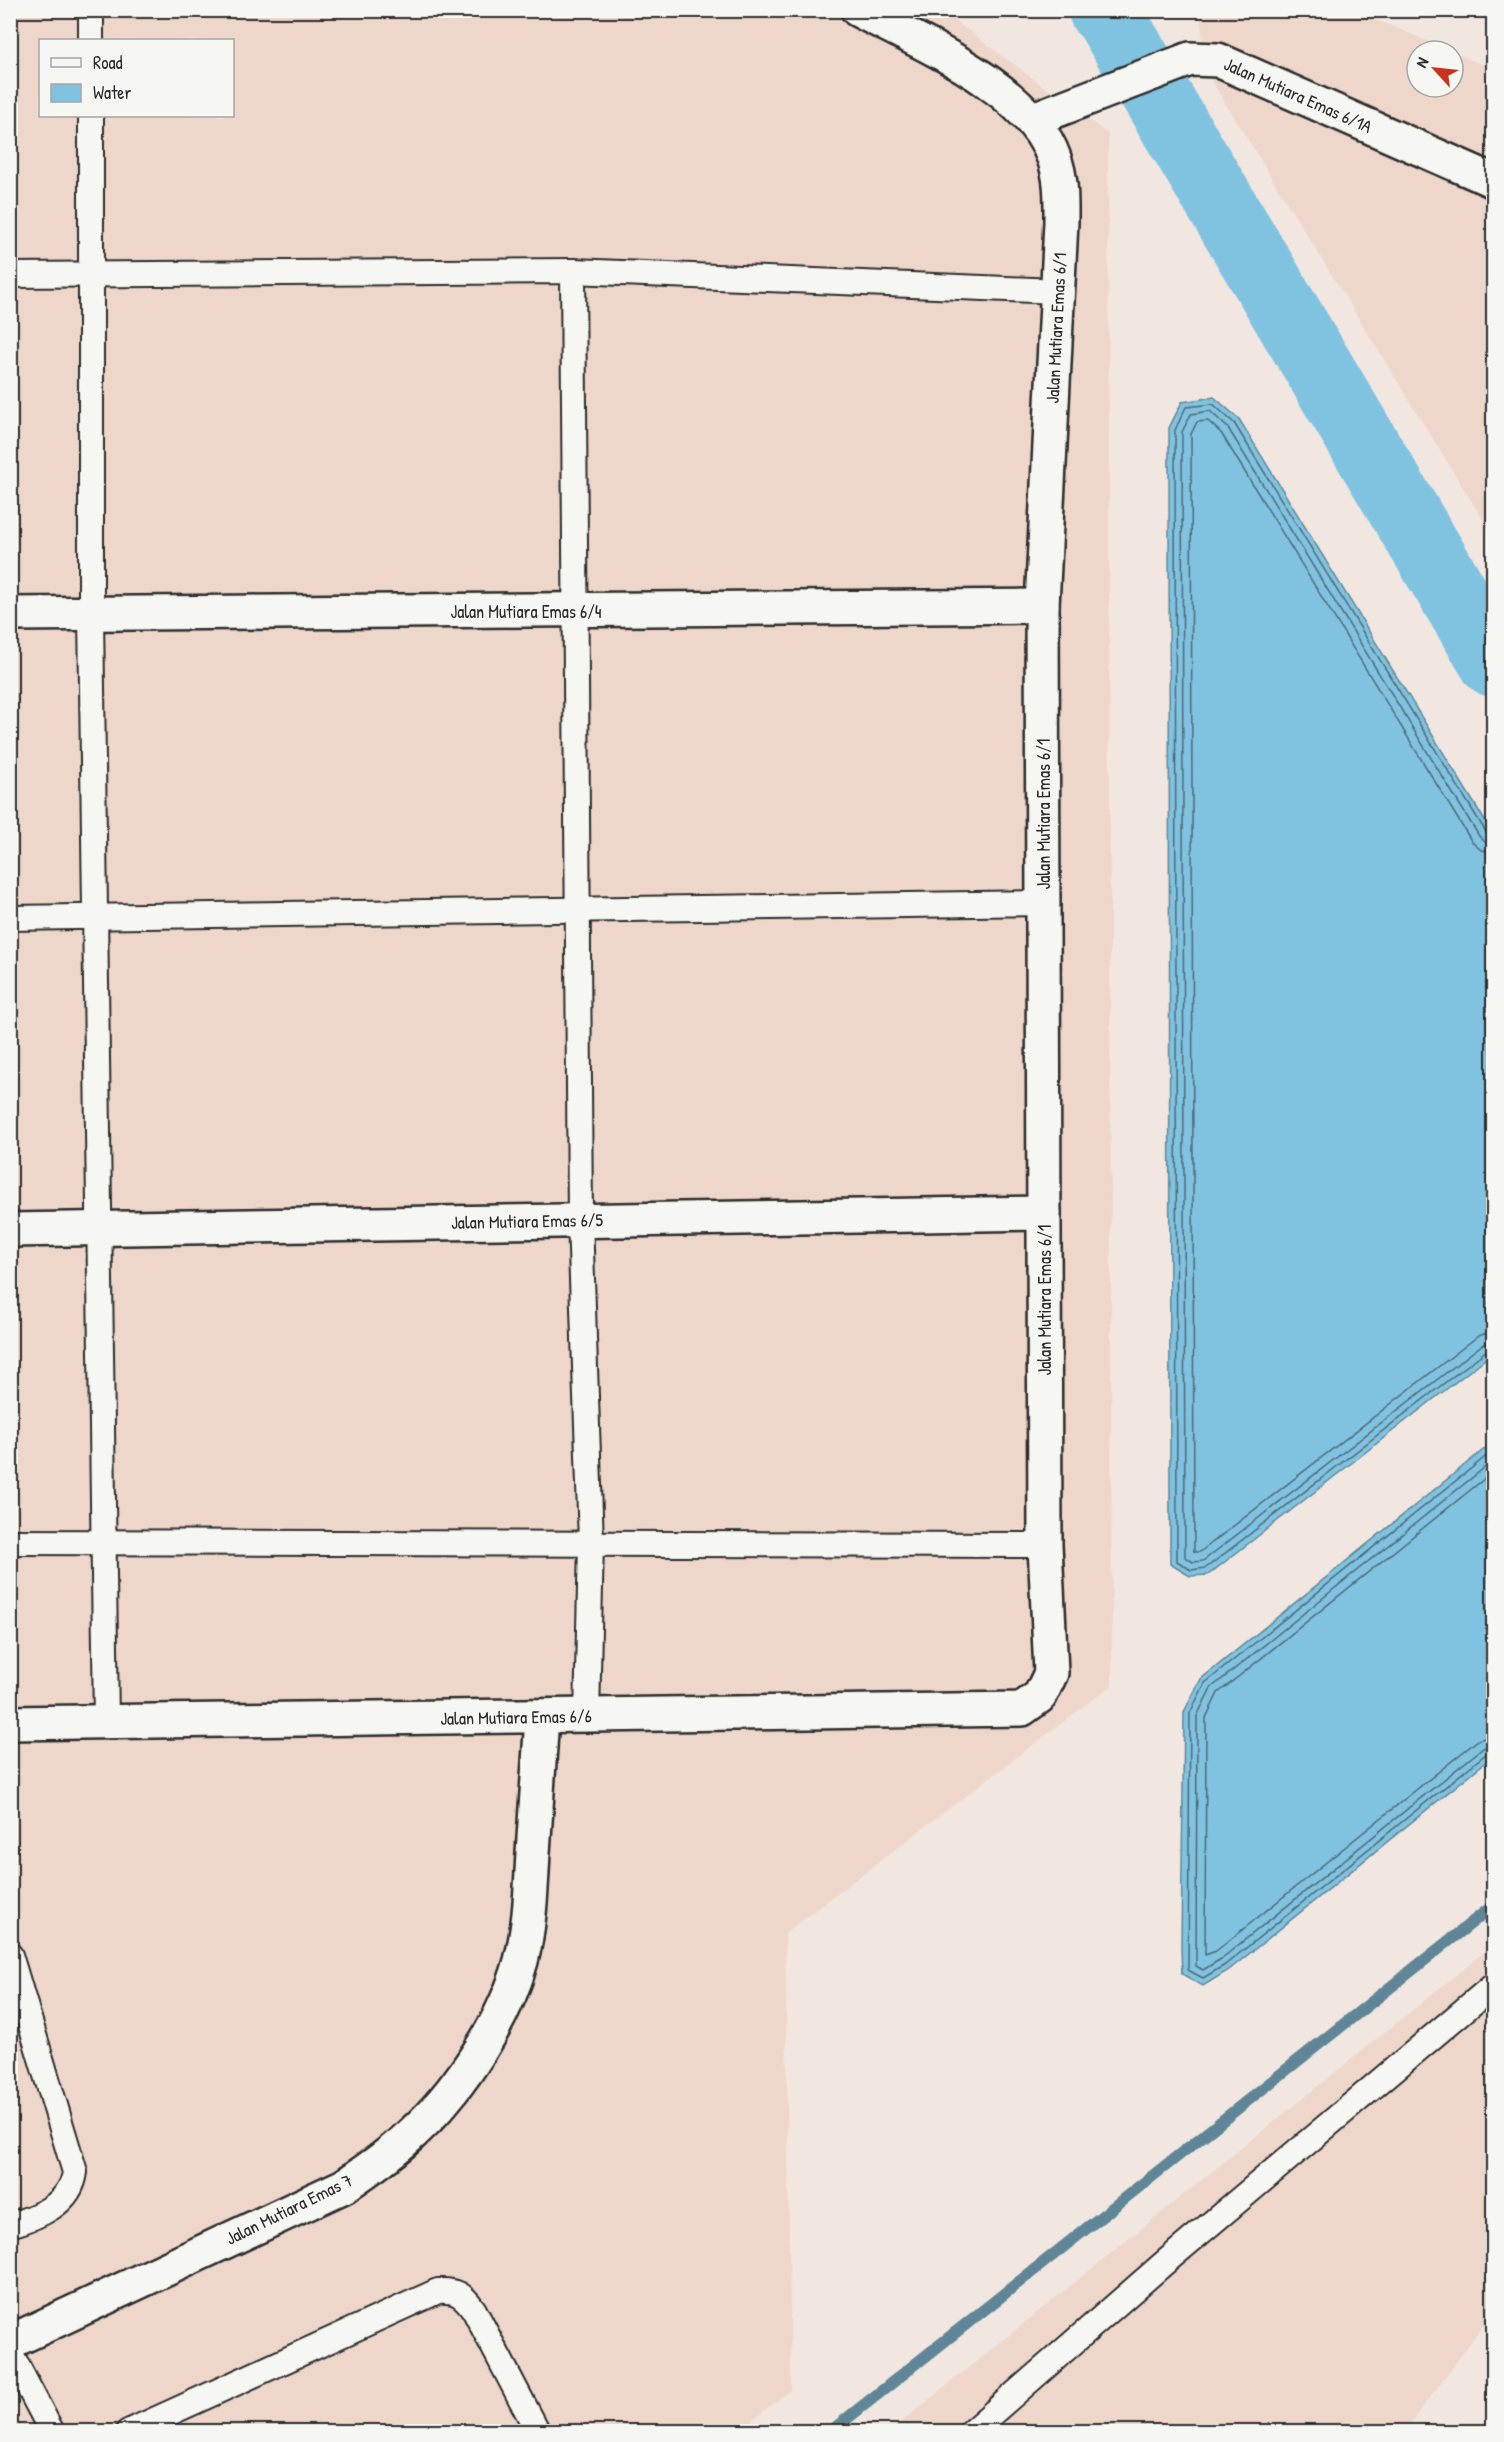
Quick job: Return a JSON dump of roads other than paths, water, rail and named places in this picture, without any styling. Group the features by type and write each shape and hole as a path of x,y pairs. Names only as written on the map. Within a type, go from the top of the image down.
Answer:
{"street":[{"name":"Jalan Mutiara Emas 6/1","path":"858,10 956,62 1008,98 1031,120 1054,156 1061,180 1042,606 1045,1545 1051,1673 1040,1696 1022,1709"},
{"name":"Jalan Mutiara Emas 6/1A","path":"1031,120 1190,59 1218,60 1494,181"},
{"name":"Jalan Mutiara Emas 6/4","path":"10,614 1042,606"},
{"name":"Jalan Mutiara Emas 6/5","path":"10,1230 1044,1213"},
{"name":"Jalan Mutiara Emas 6/6","path":"10,1723 1022,1709"},
{"name":"Jalan Mutiara Emas 7","path":"10,2342 344,2186 385,2158 420,2126 456,2084 506,2003 521,1962 529,1922 542,1716"}],"lane":[{"path":"91,10 91,39"},
{"path":"91,117 91,614 106,1722"},
{"path":"573,271 580,1220 591,1543 588,1716"},
{"path":"10,275 573,271 1057,291"},
{"path":"10,918 1044,903"},
{"path":"10,1542 1045,1545"},
{"path":"10,1955 75,2172 74,2186 59,2204 10,2225"},
{"path":"971,2432 1163,2264 1494,1985"},
{"path":"128,2432 438,2290 454,2290 465,2297 538,2432"},
{"path":"10,2352 52,2432"}],"water":[{"path":"1214,397 1239,419 1493,834 1494,1352 1208,1575 1190,1576 1170,1564 1169,428 1182,402"},
{"path":"1493,1442 1493,1756 1229,1970 1203,1986 1182,1974 1181,1947 1184,1712 1201,1679"}],"waterway":[{"path":"1103,10 1108,14 1494,662"},
{"path":"830,2432 1494,1905"}]}
